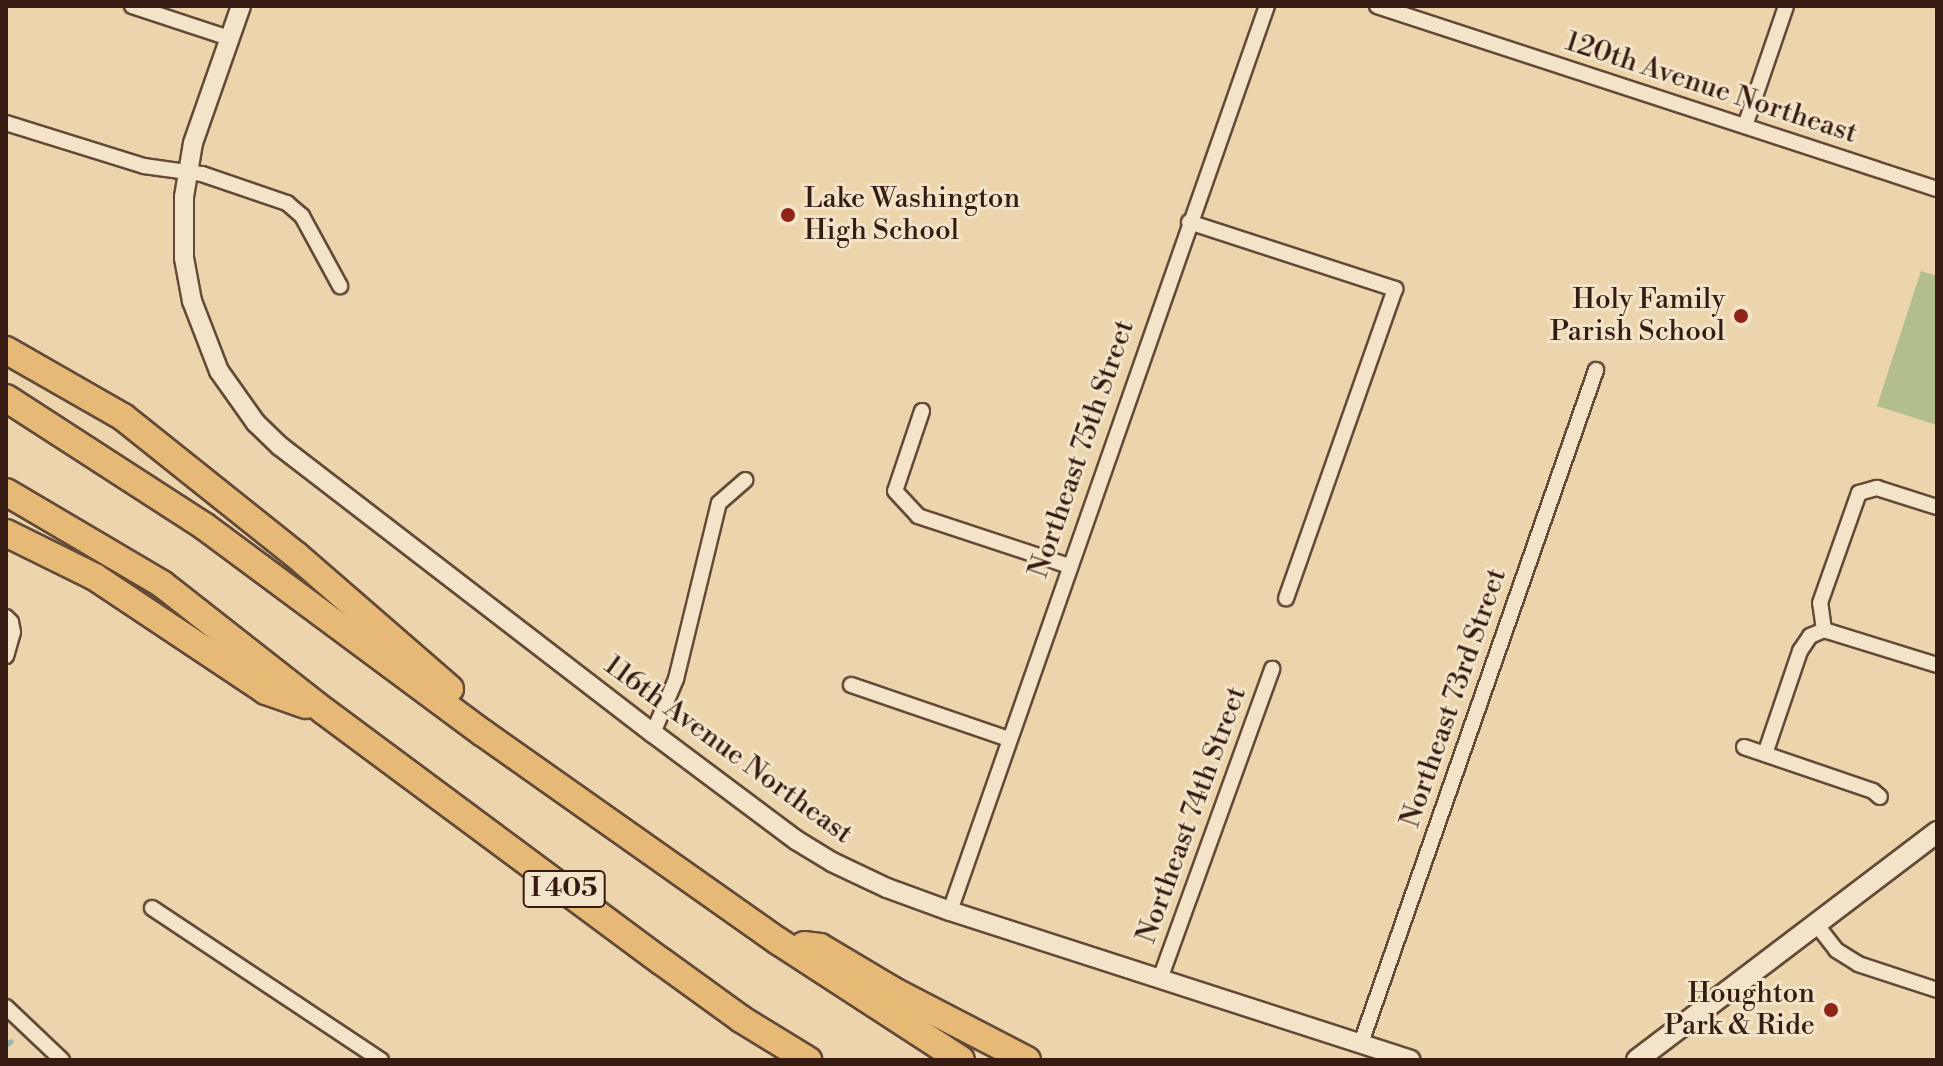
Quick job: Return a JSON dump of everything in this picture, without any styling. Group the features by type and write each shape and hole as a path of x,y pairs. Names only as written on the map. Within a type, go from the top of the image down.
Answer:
{"highway":[{"path":"6,350 123,417 284,545 464,702 483,733"},
{"name":"I 405","path":"6,398 204,526 483,733 778,941 961,1060"},
{"name":"I 405","path":"6,492 162,584 324,711 684,978 741,1019 808,1060"},
{"path":"6,533 95,577 266,691 324,711"},
{"path":"778,941 820,947 892,990 1027,1060"}],"main road":[{"path":"1637,1060 1937,832"},
{"path":"1654,1060 1670,1037"}],"street":[{"path":"132,6 229,38"},
{"name":"116th Avenue Northeast","path":"241,6 187,170 182,229 192,301 219,371 256,423 272,438 653,733 796,840 832,862 887,888 950,911 1411,1060"},
{"name":"Northeast 75th Street","path":"950,911 1267,6"},
{"name":"120th Avenue Northeast","path":"1377,6 1937,189"},
{"path":"1745,126 1786,6"},
{"path":"6,123 144,166 187,170 287,203 302,216 340,286"},
{"path":"1189,222 1395,289 1286,598"},
{"name":"Northeast 73rd Street","path":"1361,1043 1596,370"},
{"path":"922,411 895,491 927,522 1069,566"},
{"path":"653,733 676,679 719,503 745,480"},
{"path":"1824,630 1820,603 1856,499 1864,490 1877,488 1937,507"},
{"path":"6,656 9,620"},
{"path":"1765,754 1800,651 1810,636 1824,630 1937,665"},
{"name":"Northeast 74th Street","path":"1160,979 1272,669"},
{"path":"851,685 1009,739"},
{"path":"1744,747 1873,791 1880,797"},
{"path":"152,908 381,1060"},
{"path":"1816,924 1836,950 1858,964 1937,990"},
{"path":"6,1007 62,1060"}],"green space":[{"path":"1921,271 1937,276 1937,425 1877,406"}],"waterway":[{"path":"6,1045 11,1041"}],"place":[{"name":"Lake Washington High School","path":"788,215"},
{"name":"Holy Family Parish School","path":"1741,316"},
{"name":"Houghton Park & Ride","path":"1831,1010"}]}
